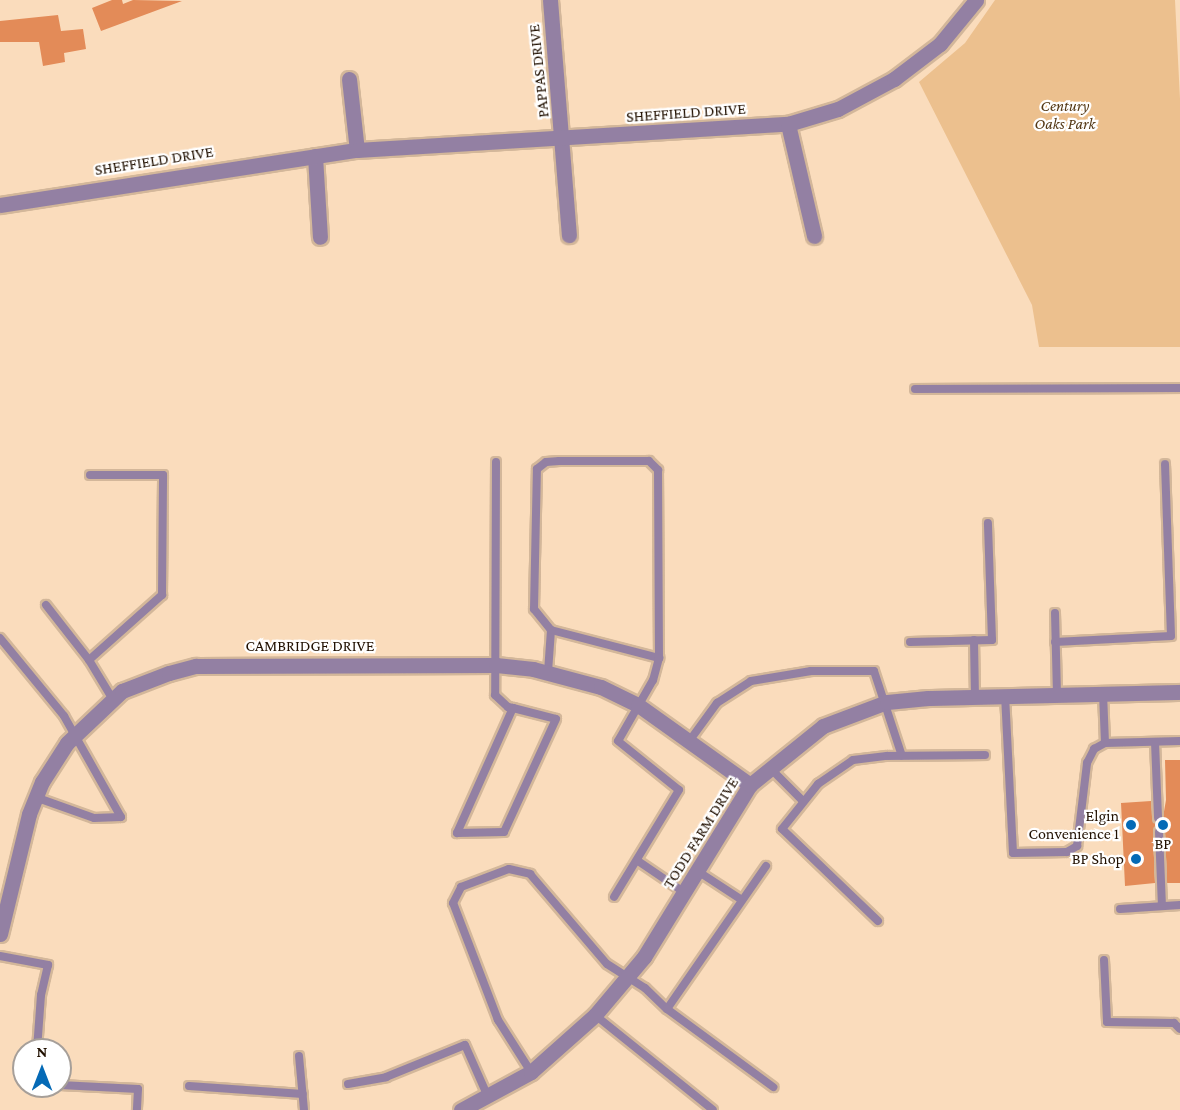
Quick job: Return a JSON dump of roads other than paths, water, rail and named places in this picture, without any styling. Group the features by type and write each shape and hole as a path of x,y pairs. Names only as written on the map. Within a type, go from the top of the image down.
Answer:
{"street":[{"name":"PAPPAS DRIVE","path":"550,0 563,138 569,236"},
{"name":"SHEFFIELD DRIVE","path":"0,205 357,150 788,124 838,109 894,80 940,44 976,0"},
{"path":"349,80 357,150"},
{"path":"788,124 814,236"},
{"path":"315,156 320,237"},
{"name":"CAMBRIDGE DRIVE","path":"0,934 35,797 73,735 112,698 169,673 215,665 496,665 548,672 601,687 638,705 750,785"},
{"name":"TODD FARM DRIVE","path":"461,1110 531,1072 595,1015 627,976 685,893 750,785 769,767 823,726 887,702 975,696 1180,692"}],"lane":[{"path":"915,389 1180,388"},
{"path":"614,897 638,861 679,790 618,741 653,680 659,658 658,470 649,461 546,462 537,469 534,609 552,630 659,658"},
{"path":"496,462 495,695 499,702 513,708 556,719 504,832 457,833 513,708"},
{"path":"1055,642 1171,636 1165,464"},
{"path":"88,660 162,595 163,475 90,475"},
{"path":"910,642 992,640 988,524"},
{"path":"46,605 88,660 112,698"},
{"path":"1055,613 1057,694"},
{"path":"548,672 552,630"},
{"path":"0,639 64,716 73,735 93,762 121,817 94,818 35,797"},
{"path":"974,640 975,696"},
{"path":"690,740 717,703 732,691 751,681 779,675 874,671 887,702 902,756"},
{"path":"1103,693 1104,744"},
{"path":"1005,695 1013,853 1067,852 1077,846 1087,763 1094,749 1104,744 1180,741"},
{"path":"1155,742 1158,818"},
{"path":"878,921 782,828 802,800 837,769 853,760 902,756 985,755"},
{"path":"769,767 802,800"},
{"path":"1159,832 1162,906"},
{"path":"638,861 685,893"},
{"path":"667,1009 766,866"},
{"path":"531,1072 498,1020 465,942 453,903 461,887 509,869 530,874 556,901 595,952 667,1009 773,1087"},
{"path":"699,872 742,900"},
{"path":"1120,909 1180,904"},
{"path":"0,956 48,965 41,995 39,1038"},
{"path":"1104,960 1107,1022 1178,1023"},
{"path":"595,1015 713,1110"},
{"path":"348,1084 386,1077 465,1045 488,1097"},
{"path":"299,1056 304,1110"},
{"path":"72,1086 138,1089 137,1110"},
{"path":"189,1086 303,1094"}],"place":[{"name":"Elgin Convenience 1","path":"1131,825"},
{"name":"BP","path":"1163,825"},
{"name":"BP Shop","path":"1136,859"}],"park label":[{"name":"Century Oaks Park","path":"1065,115"}]}
